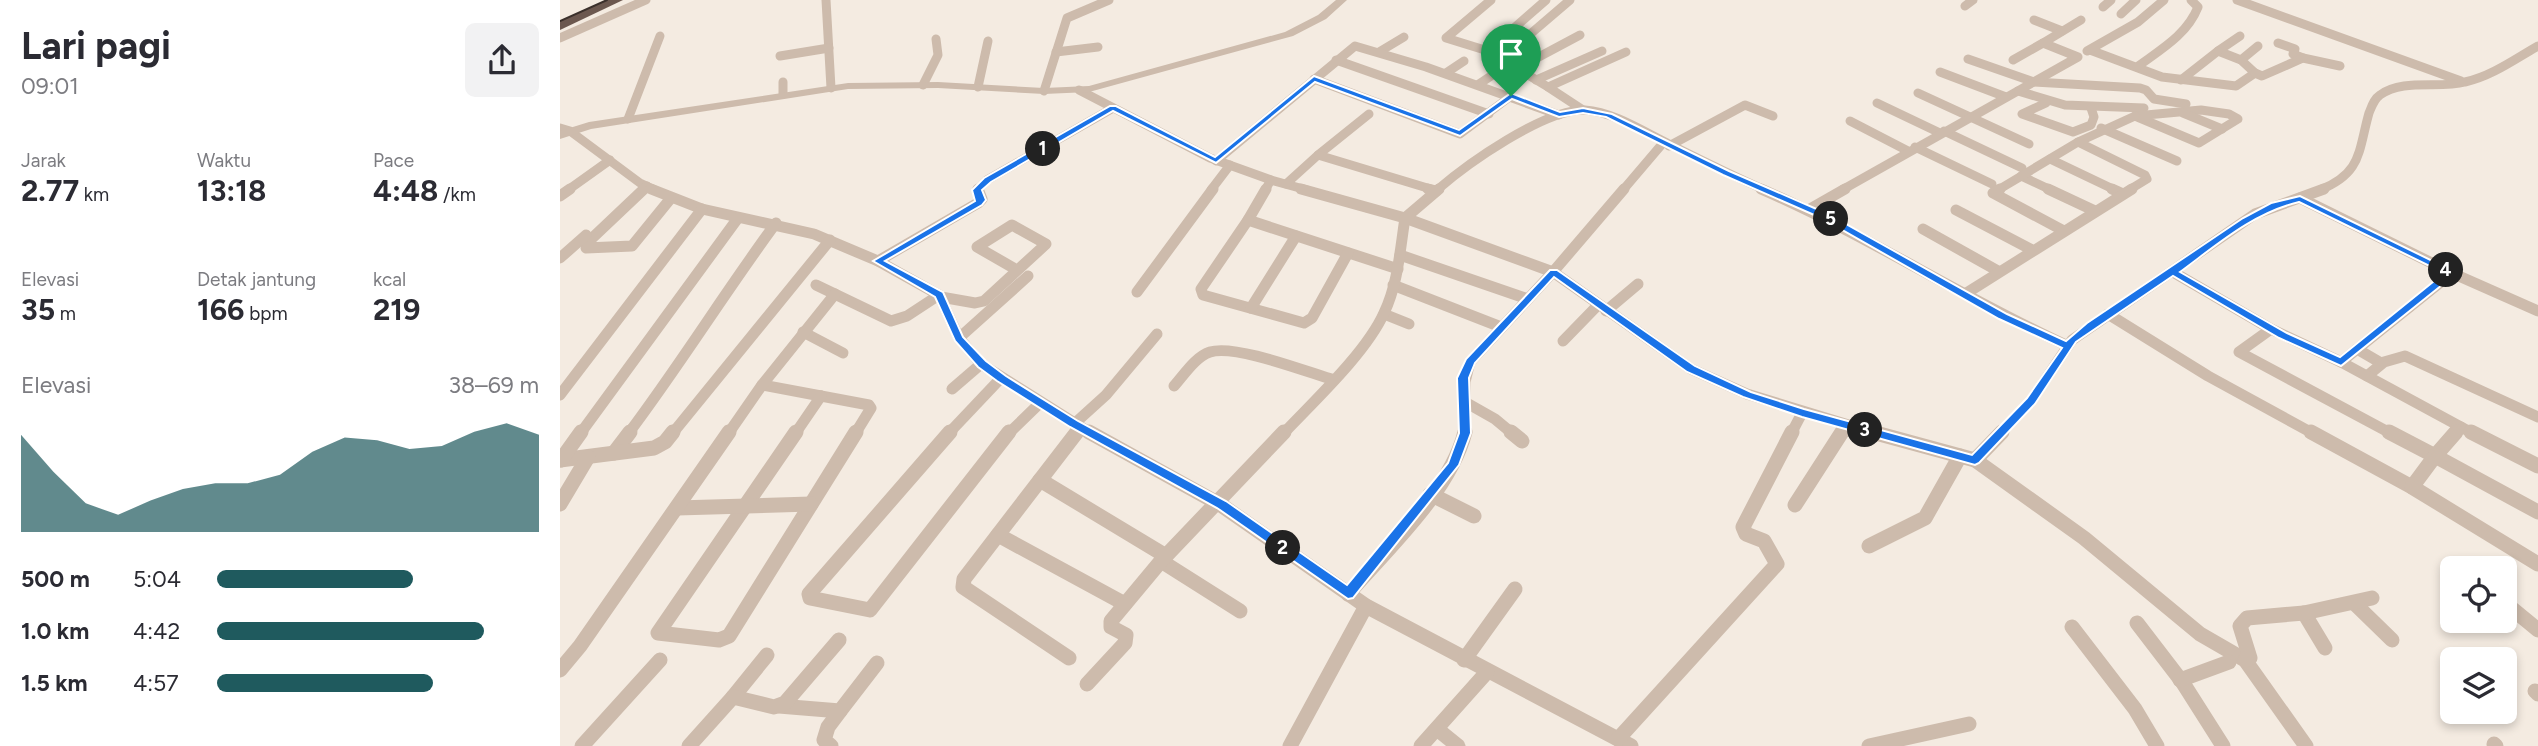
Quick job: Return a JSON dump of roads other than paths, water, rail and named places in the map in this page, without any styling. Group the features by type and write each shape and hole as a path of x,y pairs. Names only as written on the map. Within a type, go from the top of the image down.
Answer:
{"highway":[{"path":"560,16 597,0"},
{"path":"560,26 617,0"}],"street":[{"path":"560,38 646,0"},
{"path":"826,0 831,88"},
{"path":"1044,91 1068,18 1109,0"},
{"path":"563,131 783,88 923,85 1044,91 1079,90 1289,34 1322,18 1342,0"},
{"path":"1491,0 1446,38 1488,51 1502,64 1518,68 1583,110 1609,115 1666,144 1810,209 2003,316 2068,346"},
{"path":"1488,51 1546,0"},
{"path":"1479,84 1570,0"},
{"path":"2103,7 2111,0"},
{"path":"2121,14 2136,0"},
{"path":"1810,209 2138,22 2164,0"},
{"path":"2137,67 2178,36 2196,14 2198,7 2191,0"},
{"path":"2237,0 2465,83"},
{"path":"2034,20 2062,31"},
{"path":"2013,61 2081,20"},
{"path":"1517,26 1537,31"},
{"path":"1518,68 1580,35"},
{"path":"628,119 660,36"},
{"path":"2181,80 2240,36"},
{"path":"1379,51 1405,37"},
{"path":"923,85 938,55 936,39"},
{"path":"978,87 988,41"},
{"path":"2043,43 2078,57"},
{"path":"2278,43 2340,66"},
{"path":"1216,160 1355,46 1379,51 1479,84 1559,115"},
{"path":"2241,60 2258,46"},
{"path":"1975,460 2031,401 2072,340 2255,214 2274,205 2300,198 2349,174 2362,149 2372,104 2379,94 2394,89 2465,83 2503,67 2538,46"},
{"path":"1056,52 1098,47"},
{"path":"780,56 829,48"},
{"path":"2090,50 2181,80 2236,86 2255,73"},
{"path":"2295,50 2293,54 2303,58 2316,62 2321,60"},
{"path":"1536,80 1602,51"},
{"path":"2218,51 2241,60 2262,76 2303,58"},
{"path":"1548,87 1626,52"},
{"path":"1413,63 1425,54"},
{"path":"1968,59 2034,82 2140,88 2154,99 2232,110"},
{"path":"1336,60 1489,114"},
{"path":"1446,73 1464,61"},
{"path":"1940,72 2006,97"},
{"path":"1314,79 1460,134 1511,96"},
{"path":"1079,90 1216,160 1271,180 1405,218 1553,272 1691,369 1747,394 1802,413 1975,460 2040,505 2237,661 2306,746"},
{"path":"2018,91 2046,103 2093,112 2150,108"},
{"path":"1918,93 2029,144"},
{"path":"1877,103 1942,132 2095,211"},
{"path":"2046,103 2022,114 2073,132 2091,125 2093,112"},
{"path":"1348,594 1453,465 1465,433 1463,378 1470,362 1501,327 1666,144 1745,105 1773,116"},
{"path":"878,261 978,203 982,200 977,190 987,180 1113,107"},
{"path":"1087,684 1125,643 1126,635 1110,624 1125,604 1164,559 1334,380 1384,314 1398,269 1405,218 1462,168 1529,128 1559,115 1583,110"},
{"path":"2176,110 2222,129"},
{"path":"2064,231 1993,193 2022,172 2050,159 2101,128 2134,116 2196,110 2238,117 2199,143 2134,116"},
{"path":"1286,184 1369,114"},
{"path":"1850,121 1992,184"},
{"path":"2101,128 2177,161"},
{"path":"563,131 643,184 671,198 702,209 738,218 776,223 830,240 878,261 940,296 980,303 1023,273"},
{"path":"1965,294 2147,178 2145,174 2078,142"},
{"path":"1318,155 1436,191"},
{"path":"2050,159 2123,194"},
{"path":"560,197 610,160"},
{"path":"1137,292 1230,165"},
{"path":"1271,180 1248,220 1200,291 1203,295 1300,323 1309,321 1348,253"},
{"path":"643,184 584,246 591,249 632,246 671,198"},
{"path":"560,259 643,184"},
{"path":"2300,198 2452,273 2538,311"},
{"path":"560,395 702,209"},
{"path":"1956,210 2032,250"},
{"path":"561,460 738,218"},
{"path":"1248,220 1398,269"},
{"path":"614,453 678,368 733,281 776,223"},
{"path":"959,338 1023,273 1046,242 1012,225 977,246 1023,273"},
{"path":"1923,229 1998,271"},
{"path":"1251,308 1296,236"},
{"path":"561,460 654,448 665,442 830,240"},
{"path":"1400,255 1528,299"},
{"path":"2172,272 2272,329 2355,369 2538,466"},
{"path":"2355,369 2357,349 2452,273"},
{"path":"1563,341 1602,308 1638,284"},
{"path":"816,285 891,321 907,316 940,296"},
{"path":"1394,285 1501,327"},
{"path":"560,670 580,646 762,385 835,294"},
{"path":"940,296 959,338 982,364 1040,403 1217,503 1366,606 1623,744 1777,564 1764,541 1746,534 1743,527 1802,413"},
{"path":"1384,314 1409,324"},
{"path":"2108,314 2258,404 2412,487 2538,564"},
{"path":"2272,329 2239,352 2538,512"},
{"path":"803,332 843,353"},
{"path":"1069,658 964,590 964,579 1040,480 1077,426 1157,334"},
{"path":"2357,349 2377,360"},
{"path":"1174,386 1197,361 1208,353 1219,350 1260,358 1334,380"},
{"path":"2355,369 2377,360 2407,357 2538,417"},
{"path":"951,389 982,364"},
{"path":"1002,378 942,440 808,594 810,598 870,610 1015,425 1040,403"},
{"path":"762,385 821,396 869,405 871,408 729,636 719,640 658,633 821,396"},
{"path":"1465,402 1495,419 1522,441"},
{"path":"1795,505 1846,425"},
{"path":"2412,487 2461,427"},
{"path":"1869,546 1925,518 1960,456"},
{"path":"560,504 587,457"},
{"path":"1040,480 1240,611"},
{"path":"1430,494 1474,516"},
{"path":"677,508 811,504"},
{"path":"998,535 1125,604"},
{"path":"1464,660 1515,589"},
{"path":"2180,680 2250,658 2239,626 2244,620 2304,613 2372,598"},
{"path":"2354,603 2392,640"},
{"path":"1290,746 1366,606"},
{"path":"2304,613 2325,648"},
{"path":"2517,613 2538,630"},
{"path":"2137,623 2180,680 2223,746"},
{"path":"2073,627 2135,709 2157,746"},
{"path":"779,706 839,640"},
{"path":"690,746 768,655"},
{"path":"582,746 660,660"},
{"path":"831,746 824,740 824,735 877,663"},
{"path":"1421,746 1487,672"},
{"path":"733,696 774,707 840,711"},
{"path":"1870,746 1969,724"},
{"path":"1437,729 1458,746"}],"tram line":[{"path":"560,21 607,0"}]}
